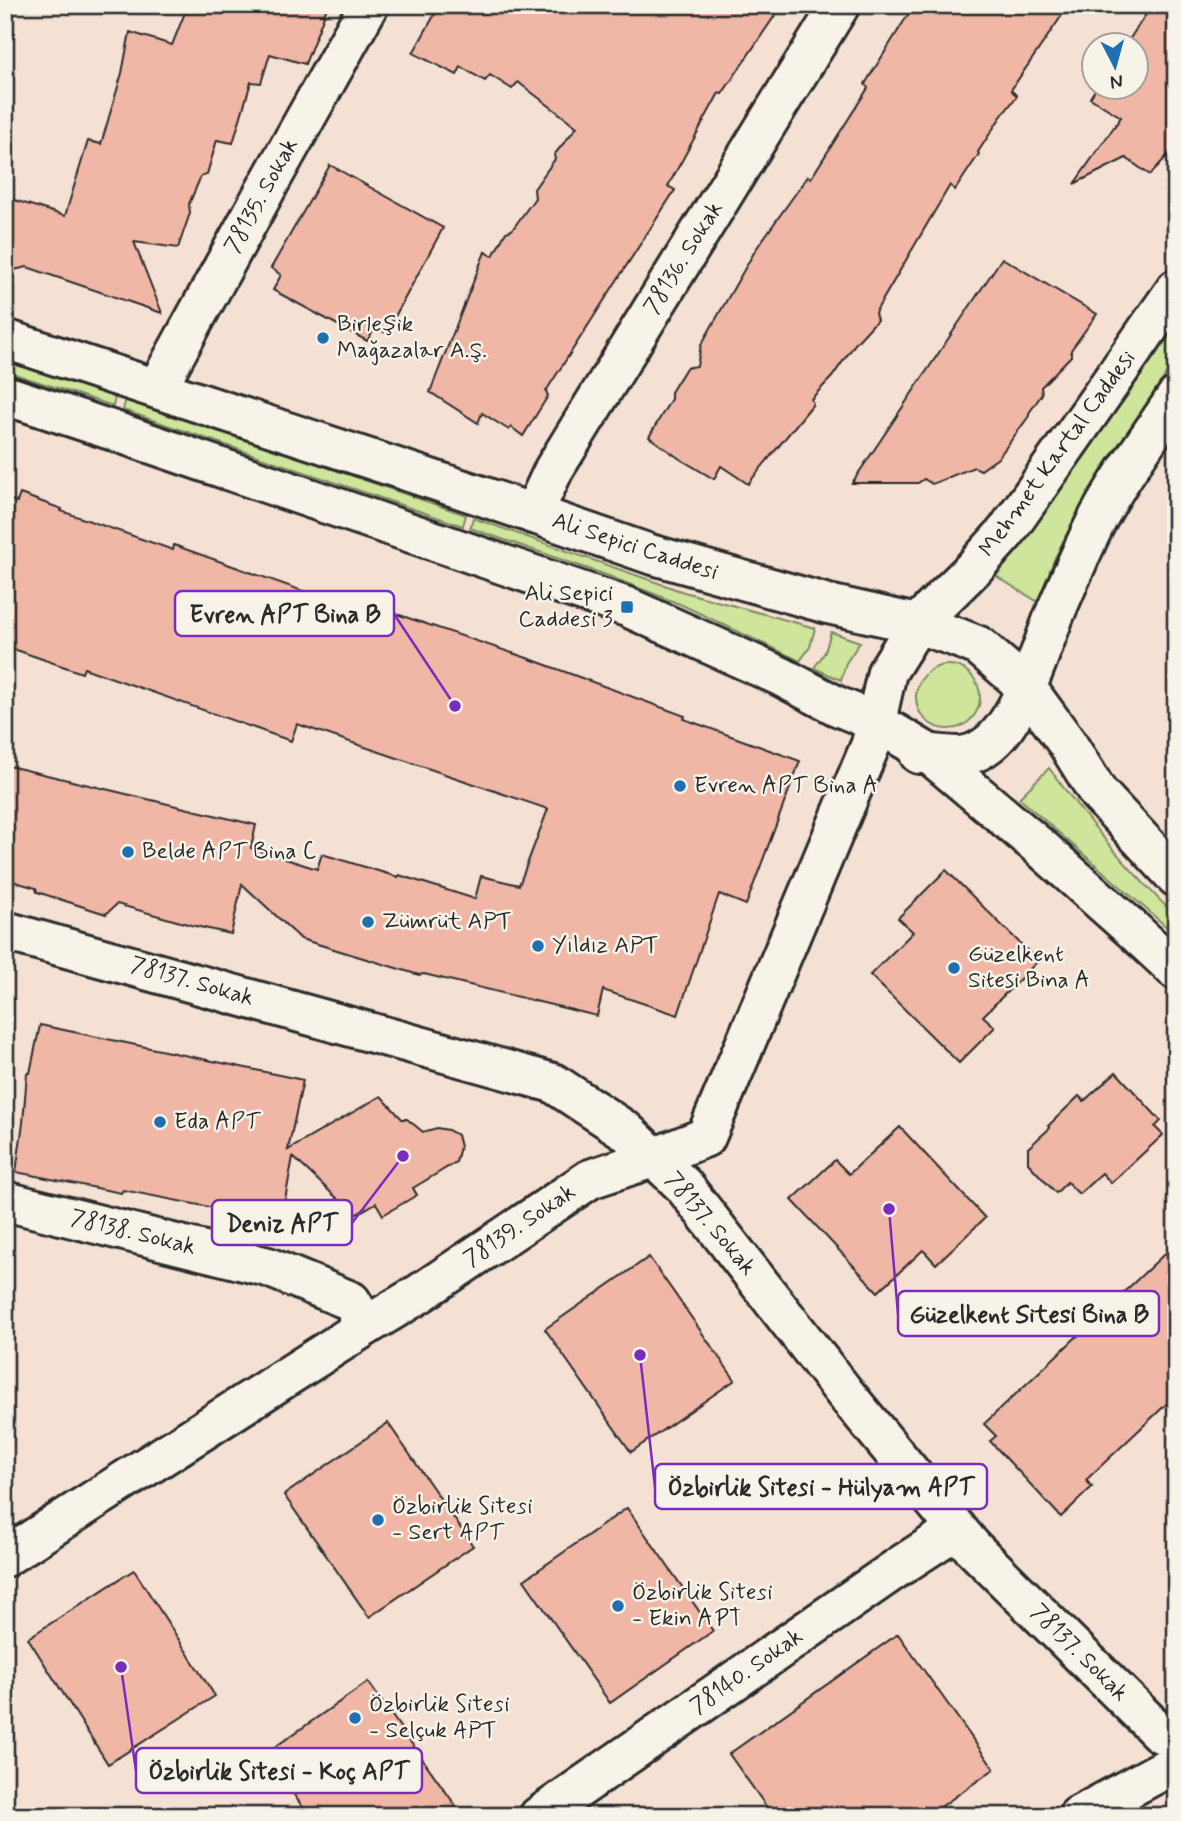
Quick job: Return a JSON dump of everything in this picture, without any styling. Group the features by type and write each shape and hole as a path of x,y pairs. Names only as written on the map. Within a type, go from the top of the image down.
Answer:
{"main road":[{"name":"78135. Sokak","path":"157,388 369,5"},
{"name":"78136. Sokak","path":"533,514 554,469 840,5"},
{"name":"Mehmet Kartal Caddesi","path":"876,722 887,672 917,624 1006,532 1176,289"},
{"name":"Ali Sepici Caddesi","path":"5,339 650,554 828,604 917,624 979,646 1026,687 1067,743 1098,793 1176,877"},
{"path":"5,395 627,607 876,722 928,753 1041,848 1176,970"},
{"path":"862,765 893,756 928,753 951,757 974,754 991,743 1003,730 1026,687 1093,528 1176,397"},
{"name":"78139. Sokak","path":"5,1557 419,1294 590,1180 706,1137 871,744 876,722"},
{"name":"78137. Sokak","path":"5,930 553,1083 626,1131 683,1185 844,1392 973,1548 1160,1733 1176,1739"},
{"name":"78138. Sokak","path":"5,1201 268,1267 351,1301 366,1326"},
{"name":"78140. Sokak","path":"539,1816 957,1529"},
{"path":"1077,1816 1176,1763"}],"green space":[{"path":"1176,324 1176,359 1092,488 1054,560 1038,602 996,576 1020,547"},
{"path":"5,358 116,394 113,406 5,371"},
{"path":"126,398 466,515 463,526 123,410"},
{"path":"473,518 684,592 815,628 810,647 800,661 682,605 606,575 470,528"},
{"path":"831,632 860,642 846,663 841,680 814,668 825,652"},
{"path":"942,665 954,665 971,674 978,685 978,709 971,720 954,729 942,729 930,724 921,715 916,703 916,691 921,679 930,670"},
{"path":"1049,768 1109,845 1176,916 1176,924 1170,930 1019,798"}],"building":[{"path":"188,5 328,5 305,64 270,54 261,83 251,82 233,143 217,140 207,174 201,176 189,204 190,213 178,248 134,242 162,313 27,267 5,272 5,197 65,216 88,141 101,144 122,73 130,32 172,45"},
{"path":"440,5 782,5 722,94 719,93 668,186 675,190 546,391 548,396 523,436 482,413 478,423 430,392 485,252 493,256 506,232 512,230 535,198 534,189 555,159 554,155 577,127 518,82 512,89 490,75 485,81 461,67 457,75 413,53"},
{"path":"914,5 1069,5 1011,90 1017,96 1000,118 979,154 955,190 950,185 875,313 877,320 811,399 813,404 748,484 721,466 714,479 649,437 686,368 697,366 701,345 756,249 808,176 811,178 868,88 865,84"},
{"path":"1152,5 1176,5 1176,146 1150,175 1126,158 1074,184 1121,117 1097,102 1150,102 1150,32 1134,32"},
{"path":"330,165 443,228 386,333 376,327 367,341 273,290 281,275 271,268"},
{"path":"1002,258 1097,314 1071,350 1071,356 1041,387 1042,394 1029,416 998,458 981,470 974,467 932,484 924,479 918,483 852,483"},
{"path":"20,494 173,550 174,545 370,615 373,606 530,659 800,761 746,905 719,894 678,1015 603,990 597,1016 419,975 301,939 242,884 231,934 117,904 106,914 5,879 5,765 256,825 251,848 317,869 322,854 475,899 481,876 519,885 548,809 297,724 291,741 84,668 82,673 5,646 5,498 17,502"},
{"name":"Güzelkent Sitesi Bina A","path":"946,870 1038,961 983,1016 995,1027 959,1063 870,975 913,932 898,918"},
{"name":"Eda APT","path":"40,1025 303,1080 288,1150 381,1096 402,1119 407,1119 423,1132 437,1128 457,1135 460,1147 456,1162 413,1188 417,1195 383,1215 376,1203 355,1215 293,1157 281,1221 16,1172 27,1073 30,1073"},
{"path":"1116,1072 1161,1121 1155,1127 1163,1135 1111,1183 1102,1173 1079,1194 1067,1182 1056,1193 1028,1163 1028,1148 1079,1096 1084,1101"},
{"path":"900,1127 985,1218 936,1264 923,1250 878,1292 792,1200 835,1160 849,1174"},
{"path":"1176,1243 1176,1395 1086,1480 1092,1487 1061,1517 990,1441 996,1436 984,1424"},
{"path":"649,1257 735,1380 631,1452 545,1329"},
{"name":"Özbirlik Sitesi - Sert APT","path":"388,1423 473,1546 369,1617 284,1495"},
{"name":"Özbirlik Sitesi - Ekin APT","path":"627,1508 713,1631 610,1703 524,1580"},
{"path":"134,1570 215,1696 108,1764 28,1638"},
{"path":"898,1634 994,1769 928,1816 773,1816 729,1754"},
{"name":"Özbirlik Sitesi - Selçuk APT","path":"368,1682 463,1816 309,1816 265,1754"}],"place":[{"name":"Birleşik Mağazalar A.Ş.","path":"323,338"},
{"name":"Ali Sepici Caddesi 3","path":"627,607"},
{"name":"Evren APT Bina B","path":"455,706"},
{"name":"Evren APT Bina A","path":"680,786"},
{"name":"Belde APT Bina C","path":"128,852"},
{"name":"Zümrüt APT","path":"368,922"},
{"name":"Yıldız APT","path":"538,946"},
{"name":"Güzelkent Sitesi Bina A","path":"954,968"},
{"name":"Eda APT","path":"160,1122"},
{"name":"Deniz APT","path":"403,1156"},
{"name":"Güzelkent Sitesi Bina B","path":"889,1209"},
{"name":"Özbirlik Sitesi - Hülyam APT","path":"640,1355"},
{"name":"Özbirlik Sitesi - Sert APT","path":"378,1520"},
{"name":"Özbirlik Sitesi - Ekin APT","path":"618,1606"},
{"name":"Özbirlik Sitesi - Koç APT","path":"121,1667"},
{"name":"Özbirlik Sitesi - Selçuk APT","path":"355,1718"}]}
